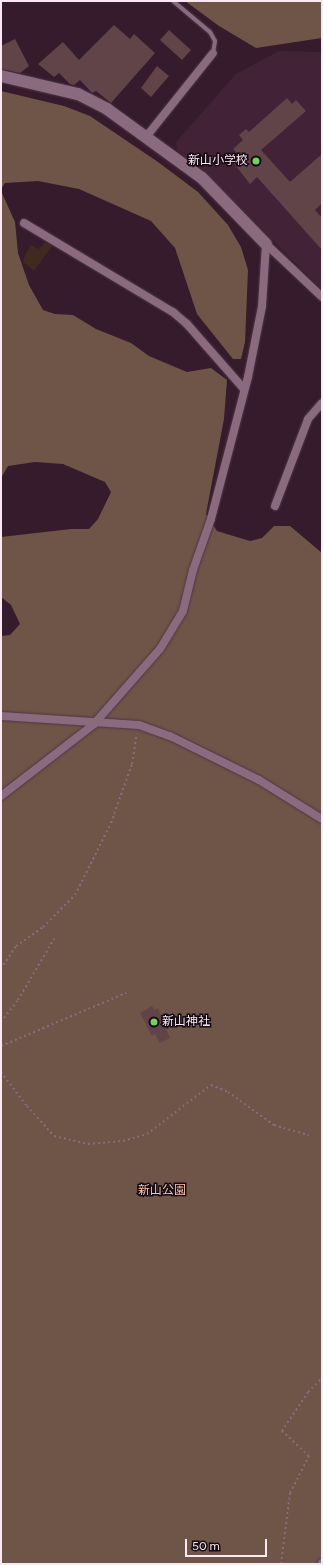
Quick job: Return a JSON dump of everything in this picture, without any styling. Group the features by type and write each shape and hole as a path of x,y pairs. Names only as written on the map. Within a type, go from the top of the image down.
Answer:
{"street":[{"path":"146,137 213,52"},
{"path":"1,76 78,94 107,109 202,178 266,244 322,297"},
{"path":"24,223 173,312 187,324 244,389"},
{"path":"1,796 94,724 160,649 183,611 192,570 211,519 244,389 262,306 266,244"},
{"path":"274,506 308,419 322,403"},
{"path":"1,716 94,724 139,725 170,736 258,780 322,819"}],"lane":[{"path":"173,1 210,32 215,41 213,52"}],"path":[{"path":"1,969 16,946 42,927 75,895 111,823 132,764 139,725"},
{"path":"1,1022 18,1000 54,939"},
{"path":"1,1046 126,993"},
{"path":"1,1072 27,1106 54,1136 88,1144 123,1141 147,1134 211,1085 228,1092 274,1125 309,1135"},
{"path":"282,1564 290,1493 309,1456 282,1431 308,1392 322,1378"}],"shaded area":[{"name":"新山小学校","path":"279,51 322,52 322,290 204,171 177,150 176,142 236,74"},
{"path":"46,242 52,246 34,271 23,262 24,257 31,245 38,249"}],"green space":[{"path":"185,1 322,1 322,38 256,48 219,26"},
{"path":"1,91 64,106 90,116 158,162 198,192 228,225 241,247 248,270 245,342 241,359 233,359 197,314 175,248 151,221 79,189 38,181 5,183 1,189"},
{"name":"新山公園","path":"1,191 15,222 18,253 29,285 43,310 55,314 73,315 96,329 131,343 149,356 187,372 211,368 227,380 224,419 206,514 217,531 250,541 262,538 274,526 290,526 322,553 322,1564 1,1564 1,636 10,635 20,624 11,605 1,597 1,537 71,529 89,529 98,519 111,492 105,482 63,464 35,462 8,466 1,478"}],"building":[{"path":"114,25 130,39 134,34 155,53 111,103 96,91 92,93 80,80 74,85 70,84 59,73 54,77 38,64 63,42 79,60"},
{"path":"169,30 191,50 182,60 160,40"},
{"path":"15,39 29,66 20,73 1,69 1,46"},
{"path":"157,66 169,76 151,97 141,88"},
{"path":"287,98 292,104 296,100 306,111 261,150 290,182 322,154 322,203 315,210 322,218 322,250 257,177 250,184 232,161 237,153 233,149 243,140 239,135 246,129 249,132"},
{"path":"152,1006 154,1010 158,1008 170,1038 160,1043 155,1034 152,1036 140,1013"}],"place":[{"name":"新山小学校","path":"256,161"},
{"name":"新山神社","path":"154,1022"}]}
